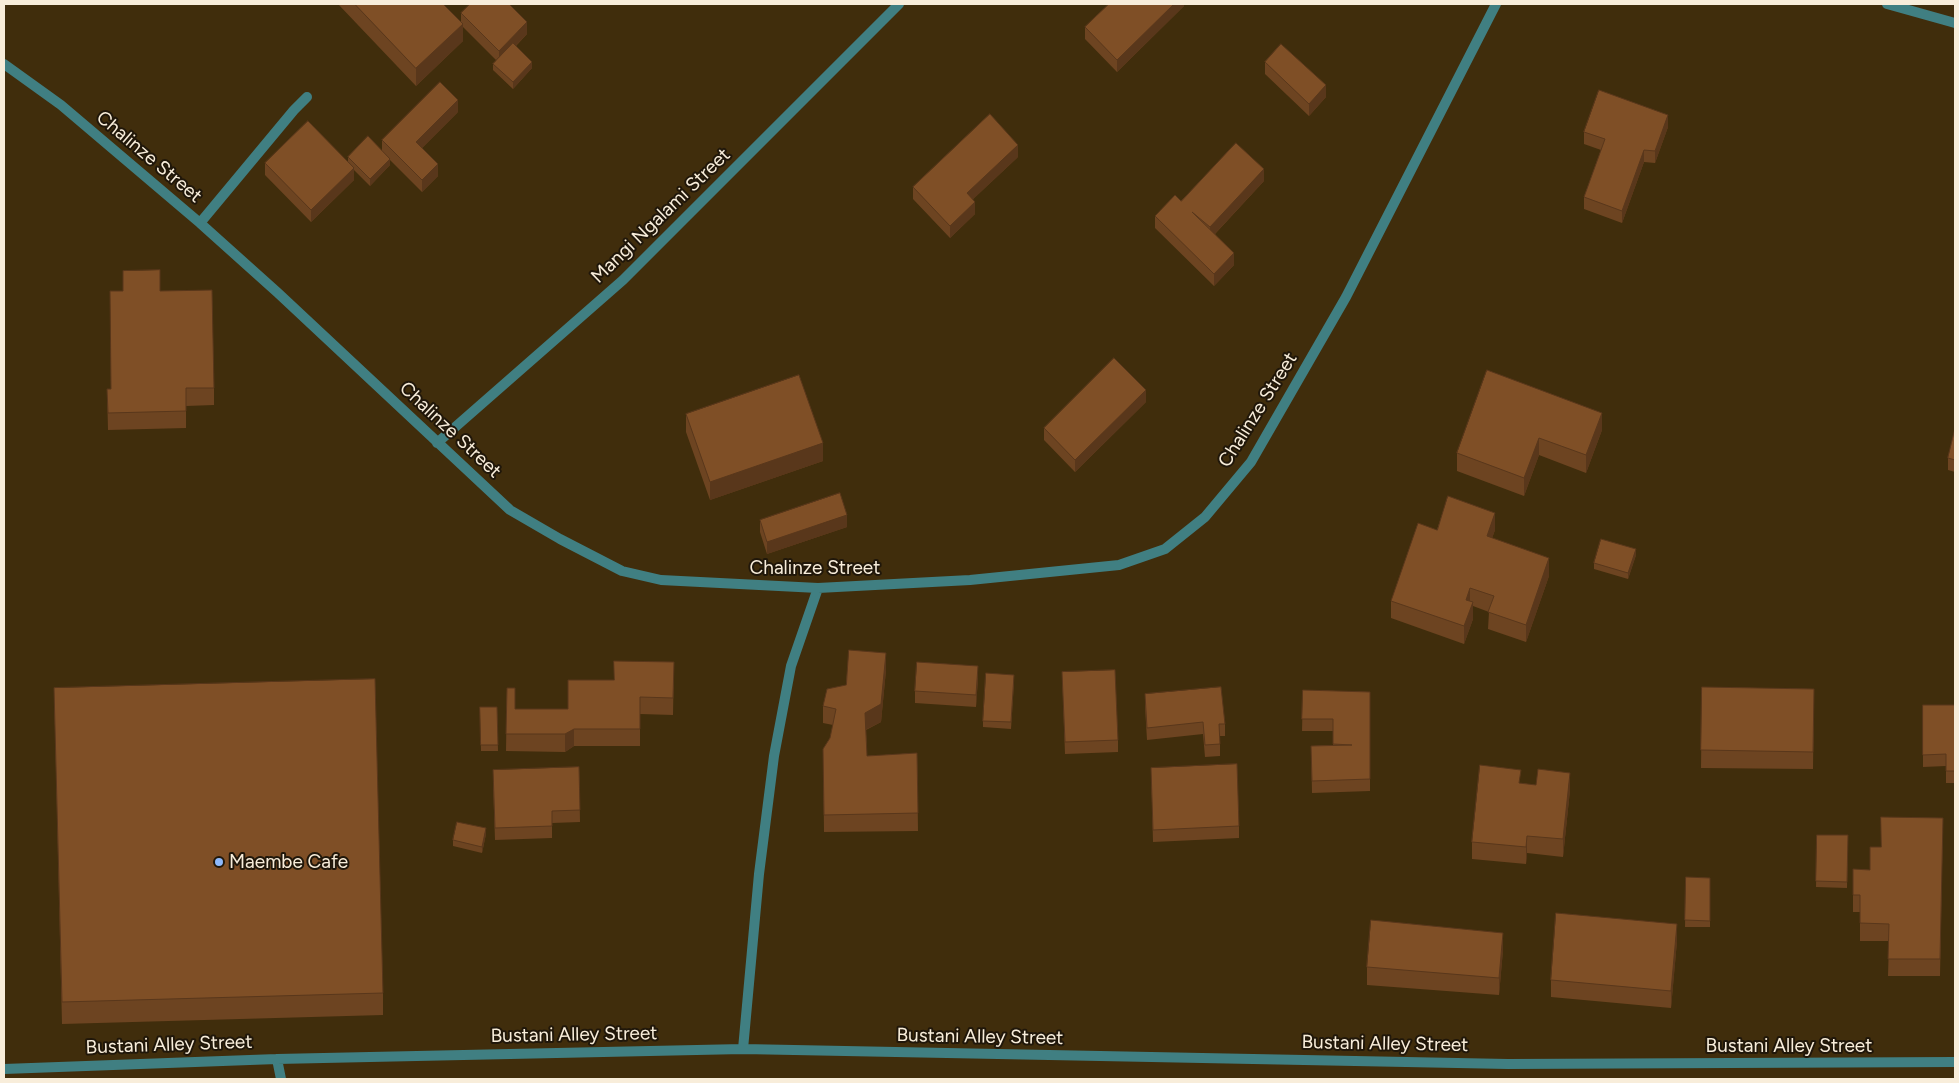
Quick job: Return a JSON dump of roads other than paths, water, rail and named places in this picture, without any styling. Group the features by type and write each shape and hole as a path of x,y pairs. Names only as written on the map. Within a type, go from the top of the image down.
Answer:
{"street":[{"name":"Mangi Ngalami Street","path":"437,443 623,280 899,4"},
{"name":"Chalinze Street","path":"4,64 61,105 200,223 278,293 510,510 560,539 622,571 661,580 818,588 970,580 1119,565 1164,549 1205,517 1251,462 1336,314 1496,4"},
{"path":"1887,4 1955,23"},
{"path":"200,223 307,97"},
{"path":"743,1050 759,874 774,756 791,666 818,588"},
{"name":"Bustani Alley Street","path":"4,1068 277,1058 743,1050 1508,1064 1955,1062"},
{"path":"277,1058 281,1079"}],"place":[{"name":"Maembe Cafe","path":"219,862"}]}
